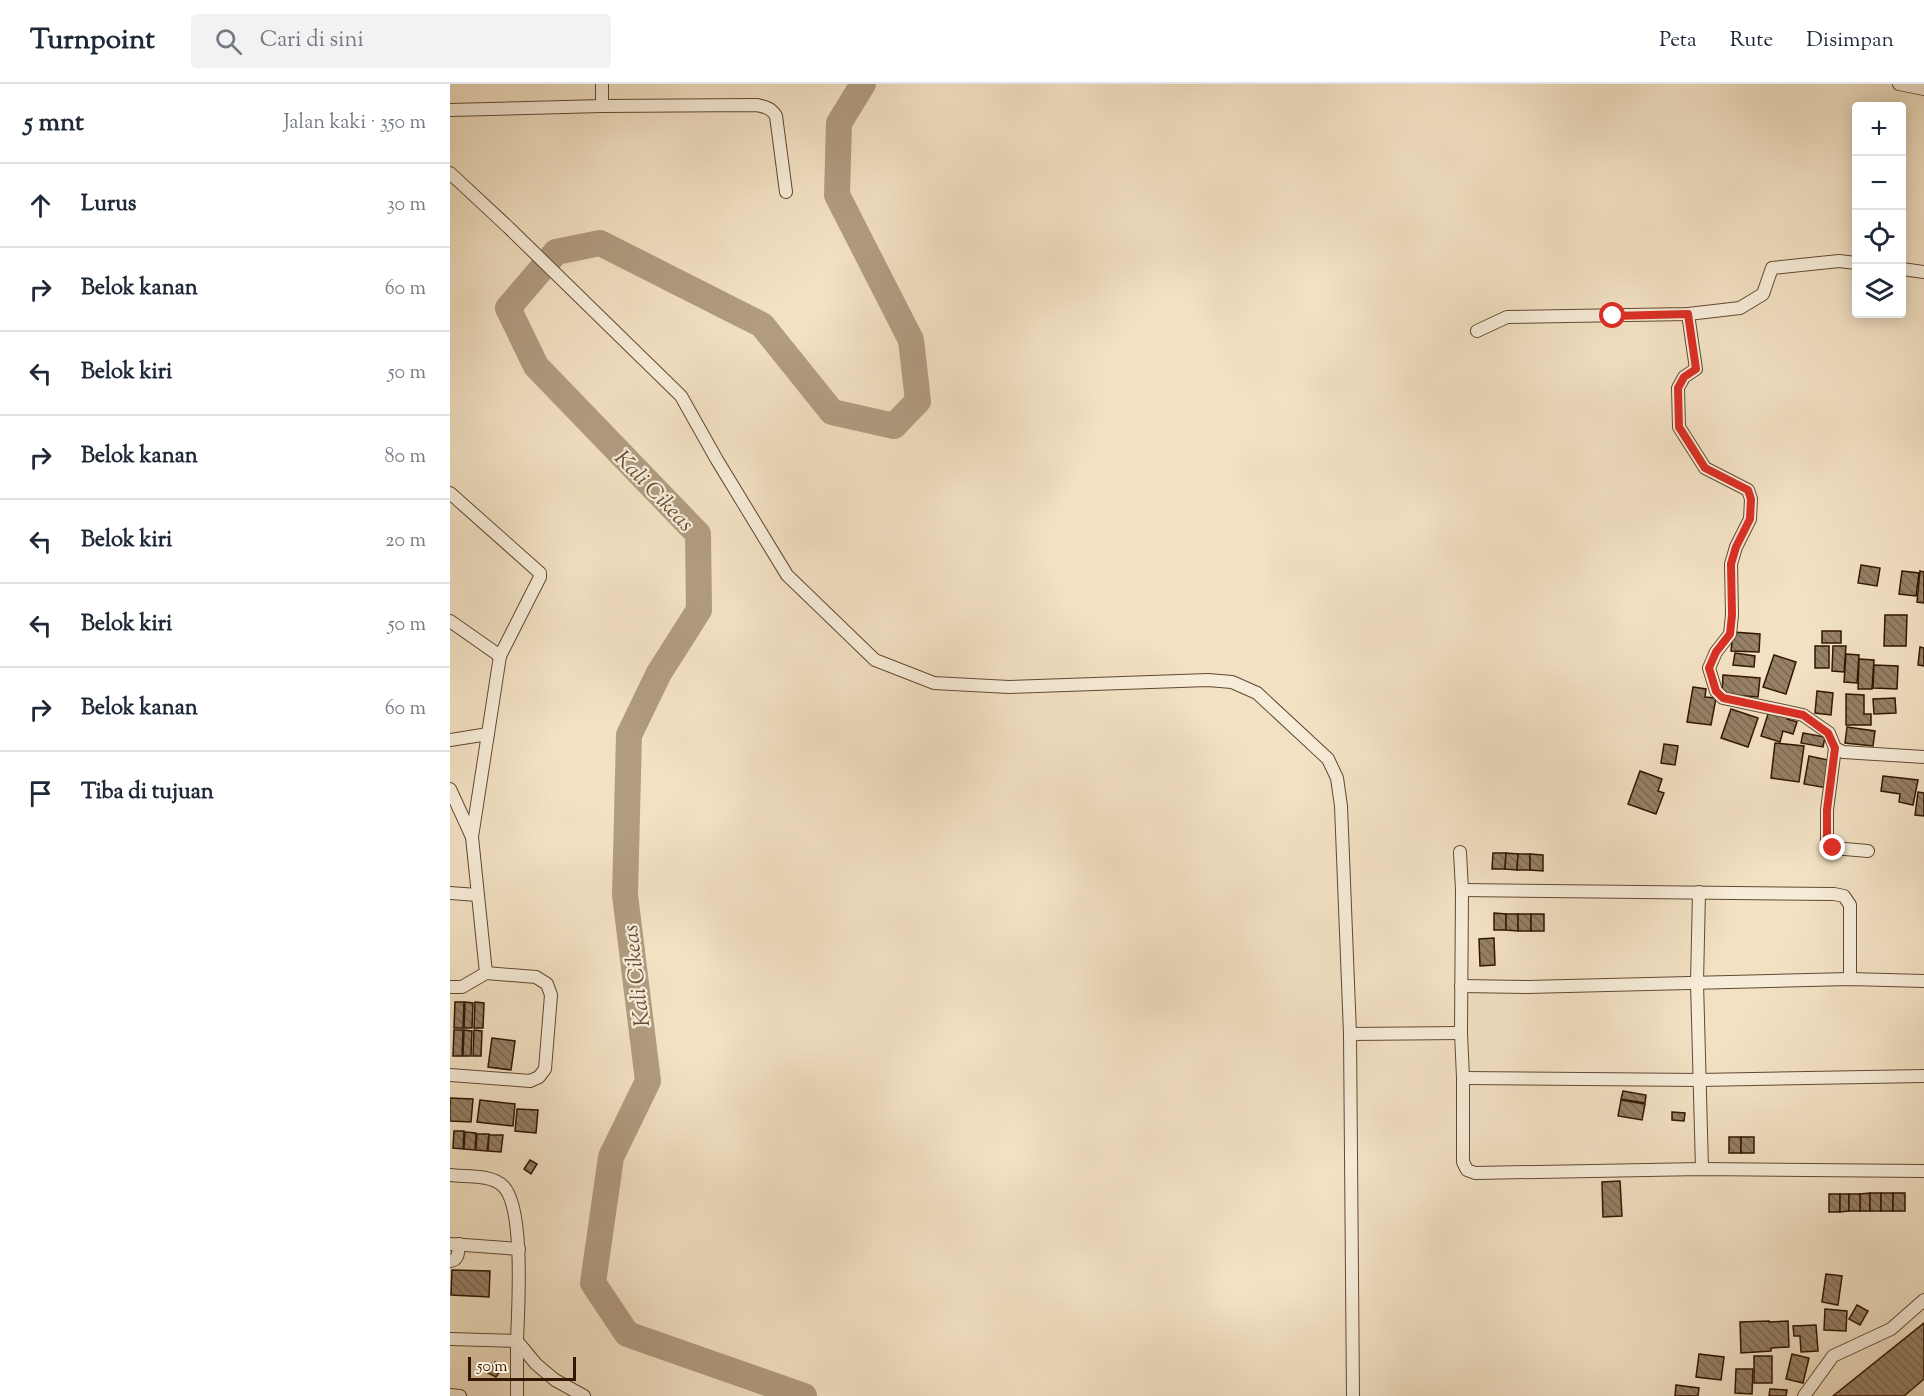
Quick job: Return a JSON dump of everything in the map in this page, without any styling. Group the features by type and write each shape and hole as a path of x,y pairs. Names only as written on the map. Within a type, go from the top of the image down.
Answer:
{"street":[{"path":"602,84 602,106"},
{"path":"1899,84 1924,89"},
{"path":"450,110 757,105 773,110 776,116 786,192"},
{"path":"450,173 681,396 717,460 788,575 875,660 934,683 1009,687 1208,680 1232,682 1257,693 1328,759 1338,778 1341,806 1350,1034 1353,1396"},
{"path":"1477,331 1507,317 1688,314 1740,308 1763,294 1772,268 1839,261 1852,262"},
{"path":"1906,270 1924,272"},
{"path":"1688,314 1696,369 1684,377 1678,388 1679,427 1705,468 1748,490 1751,499 1750,519 1736,547 1731,564 1730,634 1716,652 1709,668 1716,691 1723,698 1803,715 1828,733 1835,748 1827,810 1827,841 1833,848 1868,851"},
{"path":"450,493 540,573 500,656 472,837 486,973"},
{"path":"450,621 500,656"},
{"path":"450,740 488,734"},
{"path":"1835,748 1843,752 1924,757"},
{"path":"450,789 472,837"},
{"path":"1460,852 1463,1162 1467,1170 1475,1173 1702,1169 1924,1171"},
{"path":"1462,890 1834,894 1844,896 1850,905 1851,979"},
{"path":"1699,892 1697,982 1702,1169"},
{"path":"450,893 477,895"},
{"path":"450,987 462,987 486,973 536,977 548,984 551,995 544,1069 539,1077 530,1081 450,1075"},
{"path":"1461,986 1527,987 1851,979 1924,981"},
{"path":"1350,1034 1461,1033"},
{"path":"1463,1078 1700,1080 1924,1076"},
{"path":"450,1175 488,1178 502,1185 510,1194 519,1248 517,1396"},
{"path":"450,1261 455,1260 458,1256 454,1244 519,1248"},
{"path":"1804,1396 1833,1356 1891,1329 1924,1300"},
{"path":"450,1339 517,1341 536,1364 555,1380 584,1396"},
{"path":"450,1395 460,1396"}],"building":[{"path":"1861,565 1880,568 1877,586 1858,583"},
{"path":"1902,571 1919,573 1916,596 1899,594"},
{"path":"1920,571 1924,572 1924,603 1917,602"},
{"path":"1885,615 1907,615 1906,646 1884,646"},
{"path":"1822,631 1841,631 1841,643 1822,643"},
{"path":"1733,632 1760,634 1759,652 1731,651"},
{"path":"1815,646 1829,646 1829,668 1815,668"},
{"path":"1833,646 1846,646 1844,672 1832,671"},
{"path":"1920,647 1924,648 1924,666 1918,665"},
{"path":"1735,653 1755,656 1754,667 1733,665"},
{"path":"1846,654 1859,655 1857,683 1844,682"},
{"path":"1774,655 1796,662 1786,694 1763,687"},
{"path":"1859,659 1874,660 1872,689 1858,689"},
{"path":"1874,665 1898,666 1897,689 1873,688"},
{"path":"1723,675 1760,678 1758,697 1722,694"},
{"path":"1693,687 1706,689 1705,697 1716,698 1711,725 1687,722"},
{"path":"1817,691 1833,693 1831,715 1815,713"},
{"path":"1846,694 1864,695 1864,714 1871,714 1871,725 1846,725"},
{"path":"1895,698 1896,713 1874,714 1873,699"},
{"path":"1731,709 1758,718 1748,747 1721,738"},
{"path":"1769,711 1797,722 1793,734 1783,731 1780,742 1761,736"},
{"path":"1847,727 1875,731 1873,746 1845,743"},
{"path":"1803,733 1825,737 1823,747 1801,743"},
{"path":"1775,743 1804,746 1799,782 1771,778"},
{"path":"1664,744 1678,746 1675,765 1661,763"},
{"path":"1809,756 1833,761 1827,788 1804,784"},
{"path":"1640,771 1662,779 1658,791 1664,793 1656,814 1628,804"},
{"path":"1883,776 1918,780 1913,805 1899,802 1900,794 1881,791"},
{"path":"1918,792 1924,793 1924,816 1915,815"},
{"path":"1493,853 1506,853 1505,869 1492,869"},
{"path":"1506,853 1518,854 1517,870 1505,869"},
{"path":"1518,854 1530,854 1530,870 1517,870"},
{"path":"1530,854 1543,855 1543,871 1530,870"},
{"path":"1494,913 1506,914 1506,930 1494,930"},
{"path":"1506,914 1518,914 1518,931 1506,930"},
{"path":"1518,914 1531,914 1531,931 1518,931"},
{"path":"1531,914 1544,914 1544,931 1531,931"},
{"path":"1494,938 1495,965 1480,966 1479,939"},
{"path":"455,1002 464,1002 463,1028 454,1028"},
{"path":"465,1002 473,1003 472,1028 464,1028"},
{"path":"475,1002 484,1003 483,1028 474,1028"},
{"path":"454,1030 463,1030 462,1056 453,1056"},
{"path":"464,1030 472,1031 471,1056 463,1056"},
{"path":"474,1030 482,1031 481,1056 473,1056"},
{"path":"492,1038 515,1041 511,1070 488,1067"},
{"path":"1623,1091 1646,1095 1645,1103 1621,1099"},
{"path":"450,1098 473,1099 471,1122 450,1121"},
{"path":"480,1100 515,1104 513,1126 477,1122"},
{"path":"1621,1100 1645,1104 1642,1120 1618,1116"},
{"path":"517,1109 538,1110 536,1133 515,1131"},
{"path":"1672,1112 1685,1113 1684,1121 1672,1120"},
{"path":"454,1131 464,1131 463,1149 453,1148"},
{"path":"465,1132 476,1133 475,1150 464,1149"},
{"path":"477,1134 489,1134 487,1151 476,1150"},
{"path":"489,1135 503,1135 501,1152 488,1151"},
{"path":"1729,1137 1741,1137 1741,1153 1729,1153"},
{"path":"1741,1137 1754,1137 1754,1153 1741,1153"},
{"path":"530,1160 537,1164 531,1174 524,1169"},
{"path":"1620,1181 1622,1216 1603,1217 1602,1182"},
{"path":"1870,1193 1870,1211 1860,1211 1860,1194"},
{"path":"1870,1193 1881,1193 1881,1211 1870,1211"},
{"path":"1881,1193 1893,1193 1893,1211 1881,1211"},
{"path":"1893,1193 1905,1193 1905,1211 1893,1211"},
{"path":"1829,1194 1840,1194 1840,1212 1829,1212"},
{"path":"1840,1194 1849,1194 1849,1211 1840,1212"},
{"path":"1849,1194 1860,1194 1860,1211 1849,1211"},
{"path":"452,1270 490,1271 489,1297 451,1295"},
{"path":"1826,1274 1842,1276 1838,1305 1822,1302"},
{"path":"1857,1305 1868,1311 1860,1325 1849,1319"},
{"path":"1825,1309 1847,1311 1846,1331 1824,1330"},
{"path":"1788,1321 1789,1347 1741,1353 1740,1322"},
{"path":"1924,1323 1924,1379 1904,1396 1833,1396"},
{"path":"1816,1325 1818,1351 1801,1352 1800,1336 1794,1336 1793,1326"},
{"path":"1699,1354 1724,1357 1721,1380 1696,1377"},
{"path":"1792,1354 1809,1358 1803,1383 1786,1379"},
{"path":"1754,1356 1772,1356 1772,1383 1754,1383"},
{"path":"495,1362 503,1367 496,1377 488,1373"},
{"path":"1736,1369 1753,1369 1752,1394 1735,1393"},
{"path":"1676,1385 1699,1388 1698,1396 1675,1396"},
{"path":"1770,1389 1787,1390 1786,1396 1769,1396"}],"waterway":[{"name":"Kali Cikeas","path":"804,1396 627,1334 593,1283 611,1157 648,1081 625,895 629,735 659,673 699,610 698,534 536,366 508,308 556,252 600,243 762,325 832,412 894,426 918,401 911,340 837,195 839,123 863,84"}],"route":[{"path":"1613,316 1688,314 1696,369 1684,377 1678,388 1679,427 1705,468 1748,490 1751,499 1750,519 1736,547 1731,564 1730,634 1716,652 1709,668 1716,691 1723,698 1803,715 1828,733 1835,748 1827,810 1827,841 1833,848"}]}
